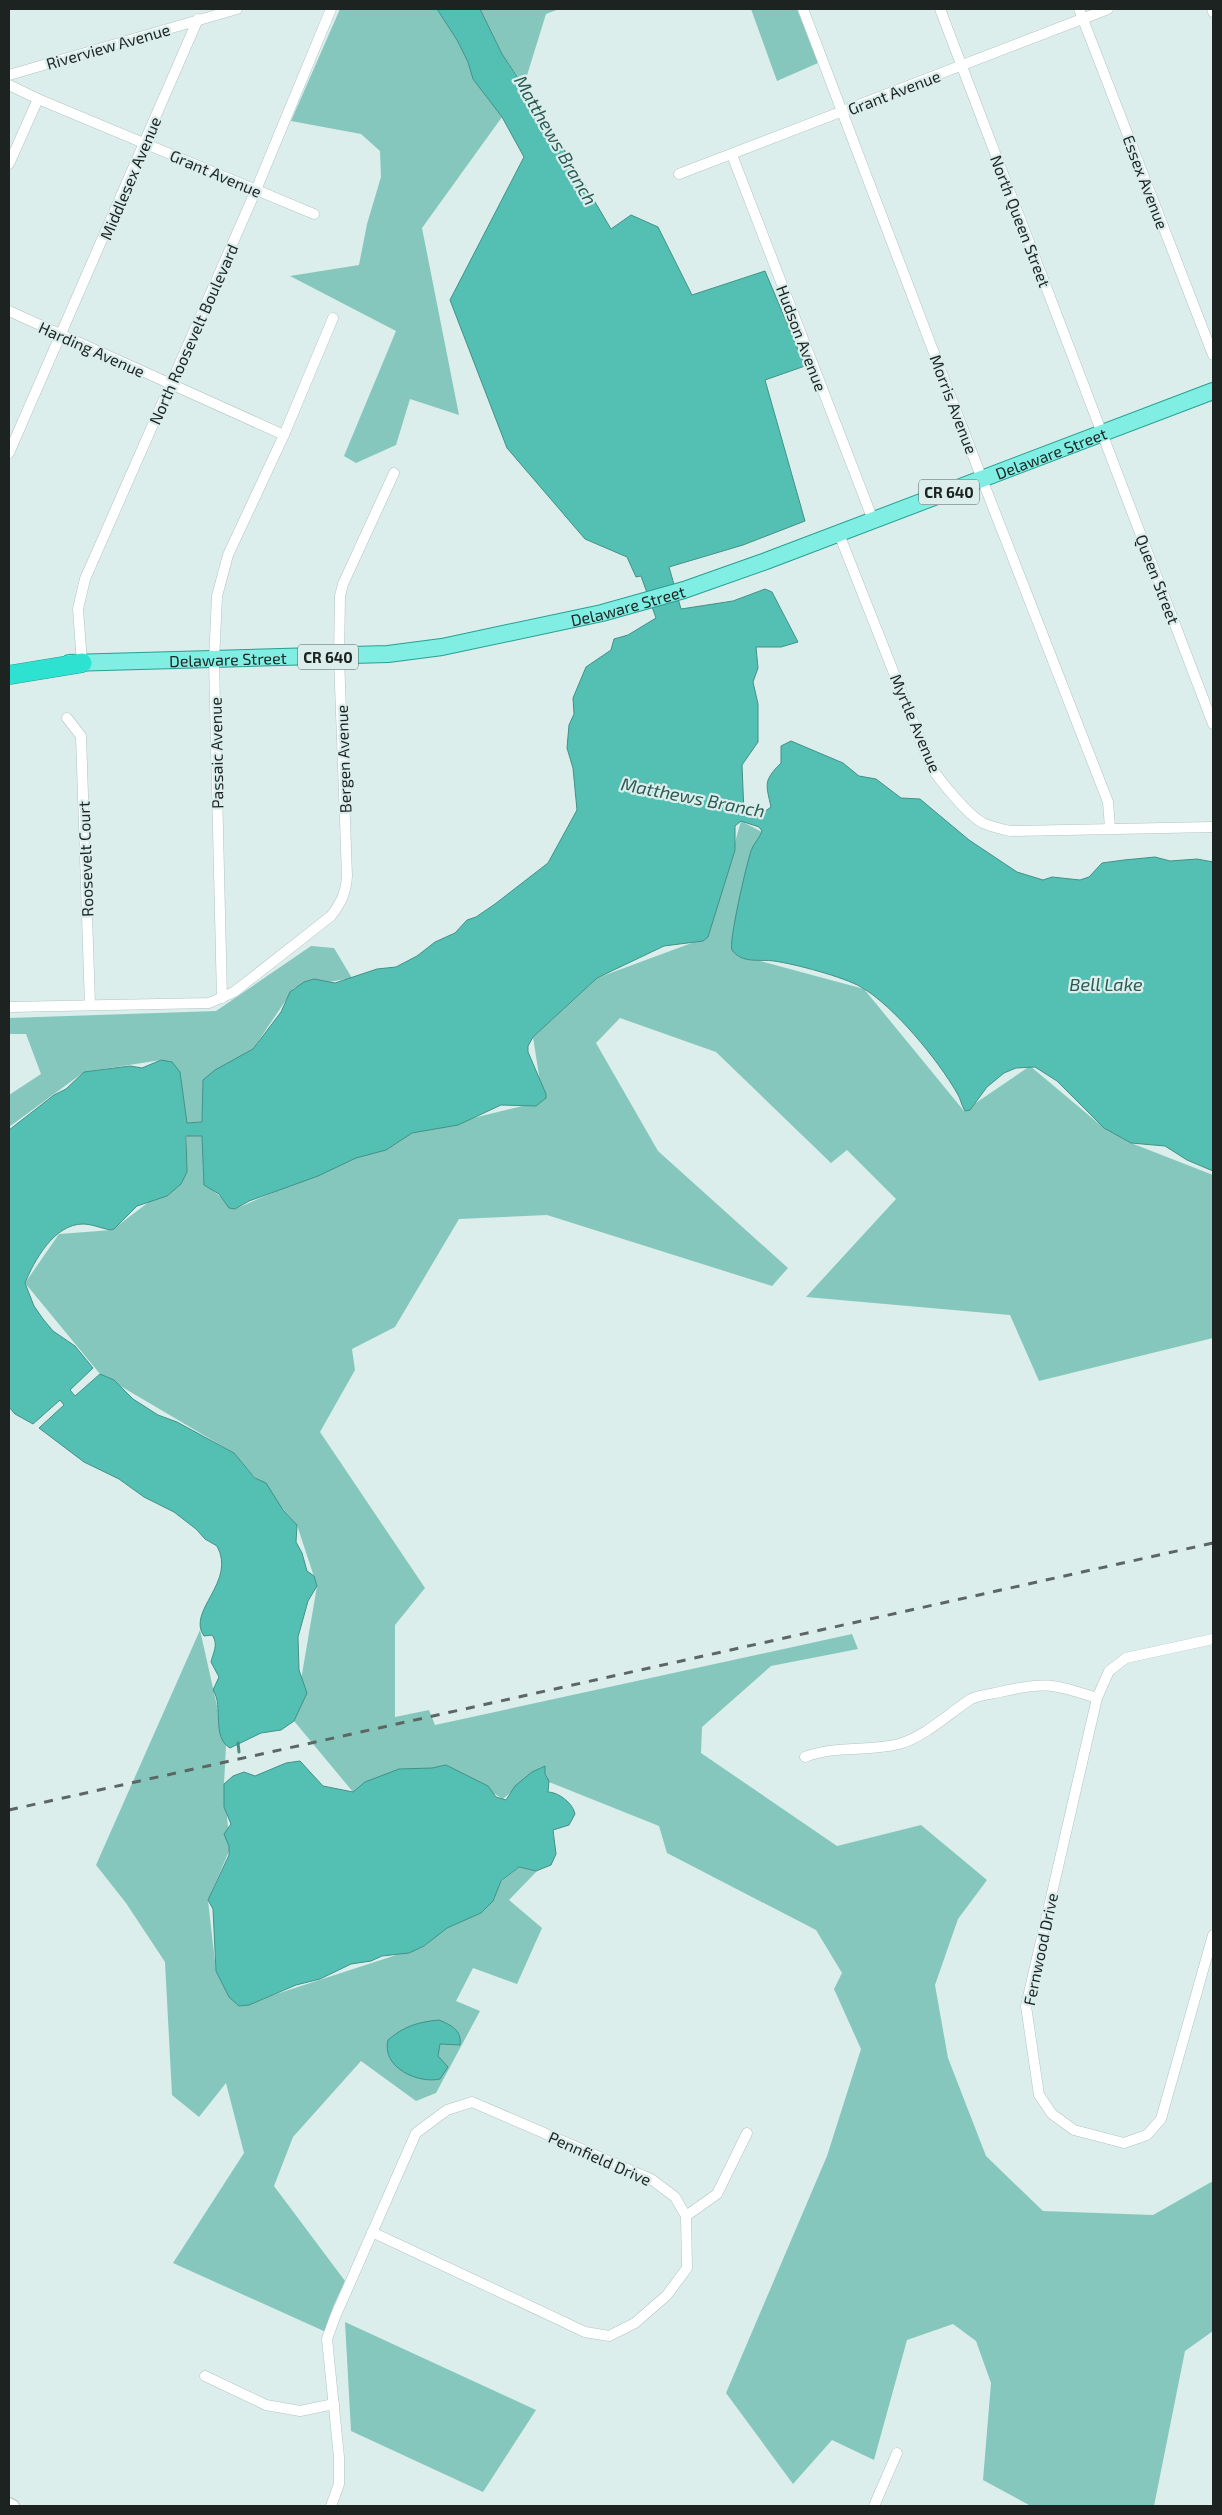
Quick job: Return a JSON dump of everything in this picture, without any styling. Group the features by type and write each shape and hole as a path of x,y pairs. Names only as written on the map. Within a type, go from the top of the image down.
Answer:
{"highway":[{"path":"9,674 82,663"}],"main road":[{"name":"Delaware Street","path":"9,665 214,661 388,654 442,647 576,619 684,590 839,534 1213,391"}],"street":[{"name":"Riverview Avenue","path":"9,75 237,9"},
{"name":"North Roosevelt Boulevard","path":"82,663 78,609 85,579 256,190 331,9"},
{"name":"Morris Avenue","path":"803,9 982,479 1108,802 1110,828"},
{"name":"North Queen Street","path":"940,9 1102,433"},
{"name":"Grant Avenue","path":"679,174 962,66 1081,14 1108,9"},
{"name":"Essex Avenue","path":"1081,14 1213,356"},
{"name":"Middlesex Avenue","path":"9,453 146,143 198,19"},
{"name":"Grant Avenue","path":"9,85 38,99 314,214"},
{"path":"9,164 38,99"},
{"name":"Hudson Avenue","path":"732,155 873,520"},
{"name":"Harding Avenue","path":"9,311 284,435"},
{"name":"Passaic Avenue","path":"222,998 214,613 220,581 228,555 284,435 333,318"},
{"name":"Queen Street","path":"1102,433 1213,724"},
{"name":"Bergen Avenue","path":"222,998 234,992 331,916 341,902 346,890 339,657 340,596 343,584 394,473"},
{"name":"Myrtle Avenue","path":"839,534 931,767 943,784 981,822 994,828 1010,831 1213,827"},
{"name":"Roosevelt Court","path":"67,718 81,736 90,1005"},
{"path":"9,1007 209,1003 222,998"},
{"name":"Fernwood Drive","path":"1213,1639 1126,1658 1109,1671 1097,1698 1026,2006 1038,2095 1052,2114 1074,2130 1124,2143 1147,2134 1161,2120 1210,1961 1213,1935"},
{"path":"805,1757 821,1751 874,1749 901,1743 924,1732 973,1698 1036,1684 1056,1685 1097,1698"},
{"name":"Pennfield Drive","path":"331,2506 339,2484 339,2458 327,2339 416,2133 446,2110 472,2102 650,2179 675,2197 686,2216"},
{"path":"372,2232 585,2332 608,2336 635,2323 668,2295 687,2268 686,2216 717,2194 747,2133"},
{"path":"205,2376 270,2406 300,2411 334,2404"},
{"path":"874,2506 897,2453"},
{"path":"9,2504 13,2506"}],"shaded area":[{"path":"340,9 437,9 457,40 468,62 473,79 502,117 422,228 459,415 410,399 396,445 356,463 344,456 396,331 290,276 359,265 367,224 381,177 380,151 361,134 291,121"},
{"path":"480,9 559,9 546,14 524,85 502,54"},
{"path":"751,9 797,9 818,63 777,81"},
{"path":"741,821 762,832 738,955 864,989 964,1111 1030,1066 1104,1128 1131,1143 1213,1175 1213,1338 1039,1381 1010,1315 806,1297 896,1199 847,1150 831,1163 716,1052 620,1018 596,1043 658,1151 788,1268 772,1286 547,1215 459,1219 395,1327 352,1349 355,1370 320,1432 425,1588 395,1625 395,1717 429,1710 435,1725 852,1634 858,1649 771,1666 702,1727 701,1753 837,1846 921,1825 987,1880 958,1919 935,1985 948,2058 986,2156 1043,2211 1153,2215 1213,2181 1213,2331 1185,2351 1154,2506 1031,2506 983,2480 991,2383 976,2341 953,2324 907,2340 874,2460 832,2440 793,2484 726,2393 827,2156 861,2049 834,1989 842,1973 816,1930 667,1853 659,1826 549,1782 541,1767 503,1799 446,1765 353,1792 294,1721 317,1586 297,1525 234,1453 100,1374 25,1283 59,1234 112,1230 187,1173 187,1136 202,1136 204,1183 235,1209 412,1133 543,1101 533,1037 597,978 708,937"},
{"path":"311,946 334,948 352,978 294,988 253,1049 203,1080 202,1122 187,1123 180,1072 161,1060 84,1072 9,1127 9,1095 41,1074 26,1034 9,1034 9,1018 216,1011"},
{"path":"200,1630 226,1746 224,1784 230,1849 208,1900 216,1971 239,2006 424,1946 519,1867 537,1871 509,1900 542,1928 517,1984 473,1968 456,2001 480,2011 436,2093 416,2101 361,2061 293,2137 274,2186 345,2281 333,2307 326,2332 173,2263 244,2153 226,2083 199,2117 172,2095 165,1962 126,1903 96,1865"},
{"path":"345,2322 536,2410 483,2492 351,2431"}],"water":[{"path":"437,9 480,9 502,54 549,124 611,229 631,215 658,227 692,295 765,271 805,366 765,380 805,521 743,545 669,567 681,609 733,601 765,589 772,592 798,642 781,647 756,647 758,668 753,682 758,704 758,742 742,765 744,813 757,817 771,807 767,783 771,774 781,763 781,746 791,741 843,763 859,776 876,779 901,798 920,799 969,840 1017,872 1043,880 1052,877 1080,880 1089,877 1102,863 1124,860 1155,857 1170,861 1197,859 1213,862 1213,1171 1187,1160 1165,1146 1131,1143 1104,1128 1057,1081 1035,1067 1016,1068 1004,1073 987,1087 970,1110 965,1111 949,1080 927,1050 901,1020 861,987 819,971 774,961 746,959 736,954 732,950 732,944 739,902 751,851 762,831 759,827 741,821 735,826 735,850 708,937 703,941 664,946 597,978 533,1037 528,1046 528,1052 546,1094 546,1098 536,1106 501,1105 458,1125 412,1133 386,1150 356,1158 318,1176 249,1201 235,1209 229,1208 219,1194 204,1185 202,1136 186,1136 187,1172 181,1184 167,1196 137,1206 114,1229 110,1230 83,1224 63,1230 46,1245 25,1283 34,1306 43,1319 53,1331 75,1346 93,1368 70,1390 75,1396 100,1374 114,1380 133,1399 158,1415 177,1422 234,1453 255,1478 266,1483 283,1510 297,1525 296,1542 302,1553 307,1571 314,1576 317,1586 308,1601 298,1637 299,1670 307,1693 294,1721 281,1730 261,1733 230,1748 221,1737 218,1704 213,1690 219,1677 211,1662 215,1642 212,1635 204,1636 200,1626 201,1616 221,1572 221,1559 217,1546 205,1539 196,1529 174,1512 144,1497 119,1479 84,1462 39,1428 64,1405 60,1400 33,1424 15,1414 9,1407 9,1130 54,1095 66,1089 84,1072 130,1066 142,1068 161,1060 172,1062 180,1072 187,1123 202,1122 203,1080 215,1070 253,1049 281,1012 290,992 304,982 314,979 335,983 377,969 396,967 417,956 435,942 455,933 467,920 476,917 495,904 548,863 577,810 573,768 567,748 569,725 574,714 573,698 586,667 611,650 614,639 628,635 656,618 641,576 636,577 627,557 585,539 507,448 450,300 524,157 502,117 473,79 468,62 457,40"},
{"path":"300,1761 323,1786 353,1792 365,1782 399,1769 432,1768 446,1765 488,1786 496,1797 506,1800 515,1786 532,1772 545,1766 545,1774 549,1781 548,1792 552,1792 564,1799 574,1810 575,1814 569,1825 553,1830 556,1854 551,1865 536,1871 519,1867 501,1881 493,1901 481,1913 447,1928 424,1946 409,1953 382,1956 371,1961 351,1964 320,1979 296,1985 249,2005 239,2006 229,1997 216,1971 213,1909 208,1900 229,1855 229,1846 224,1834 231,1824 224,1807 224,1784 233,1776 244,1772 255,1776 286,1763"},
{"path":"439,2020 455,2029 460,2040 460,2045 440,2044 438,2056 448,2067 440,2079 422,2079 404,2072 396,2066 390,2059 387,2050 388,2040 412,2025"}],"waterway":[{"path":"238,1743 239,1752"}],"railway":[{"path":"9,1810 1213,1543"}],"water label":[{"name":"Matthews Branch","path":"556,140"},
{"name":"Matthews Branch","path":"693,797"},
{"name":"Bell Lake","path":"1106,984"}]}
